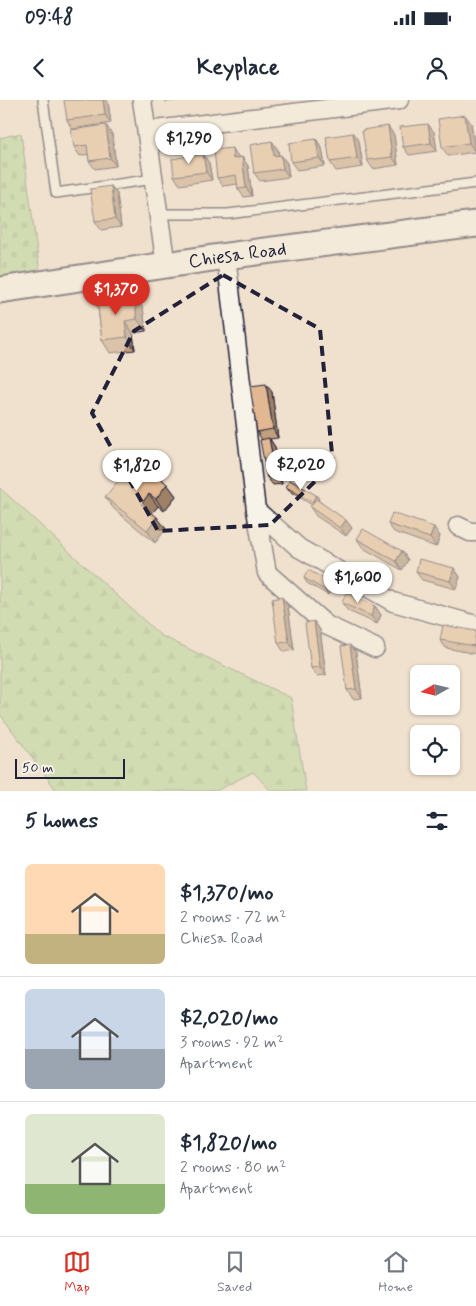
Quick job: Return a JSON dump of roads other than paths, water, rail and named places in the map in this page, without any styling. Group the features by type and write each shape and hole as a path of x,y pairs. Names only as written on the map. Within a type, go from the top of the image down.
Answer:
{"main road":[{"name":"Chiesa Road","path":"0,290 226,256 476,224"}],"street":[{"path":"142,100 166,266"},
{"path":"147,131 399,100"},
{"path":"226,256 256,510 267,573 326,625 375,648"},
{"path":"256,510 299,548 393,602 476,625"},
{"path":"458,526 470,532 476,532"}],"lane":[{"path":"43,100 56,193 154,178"},
{"path":"159,214 228,214 476,183"}]}
